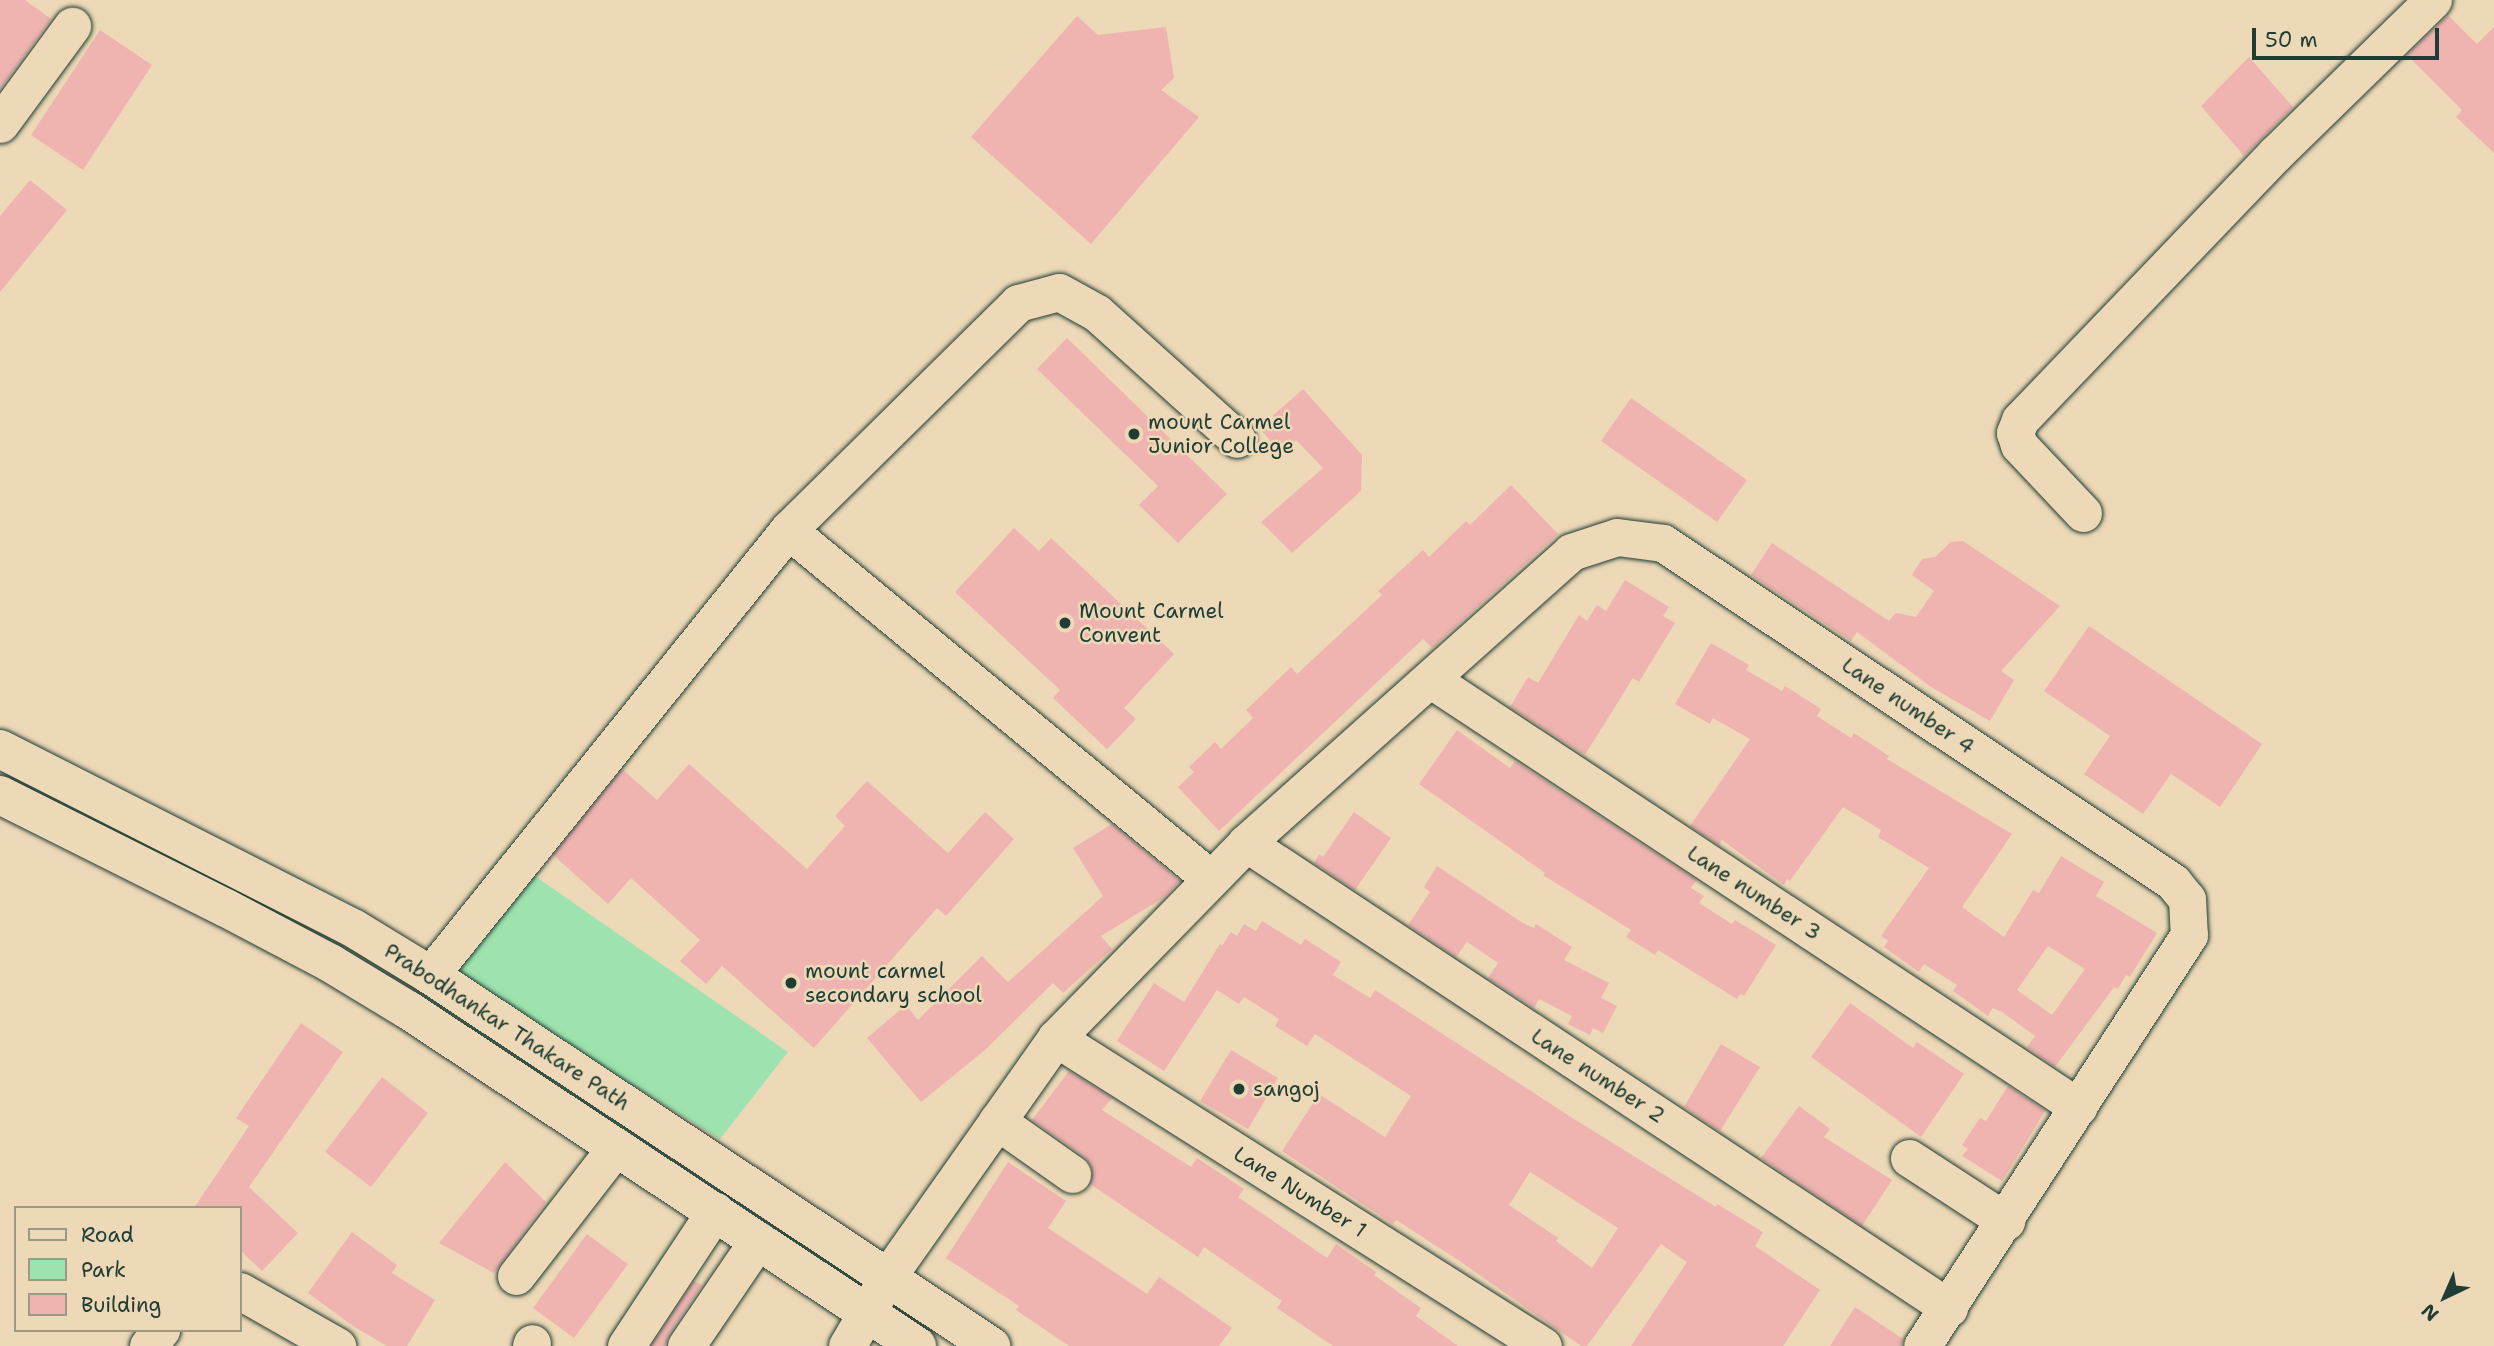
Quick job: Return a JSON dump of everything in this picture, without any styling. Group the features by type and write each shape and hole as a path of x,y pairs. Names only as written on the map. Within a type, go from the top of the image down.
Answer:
{"main road":[{"name":"Prabodhankar Thakare Path","path":"0,749 353,928 430,975 991,1346"},
{"name":"Prabodhankar Thakare Path","path":"0,795 332,964 408,1010 917,1346"}],"street":[{"path":"2083,513 2019,445 2015,433 2020,420 2276,154 2433,0"},
{"path":"0,124 72,26"},
{"path":"430,975 789,530 1018,303 1059,292 1097,313 1237,439"},
{"path":"789,530 1211,879"},
{"name":"Lane number 4","path":"1430,679 1571,552 1617,537 1663,543 2173,882 2187,899 2189,935 2078,1107"},
{"path":"847,1346 888,1276 1056,1038 1246,843 1430,679"},
{"name":"Lane number 3","path":"1430,679 2078,1107"},
{"name":"Lane number 2","path":"1246,843 1949,1308"},
{"name":"Lane Number 1","path":"1056,1038 1543,1346"},
{"path":"1922,1346 2078,1107"},
{"path":"997,1121 1072,1174"},
{"path":"516,1276 616,1147"},
{"path":"1909,1158 2006,1220"},
{"path":"626,1346 715,1211"},
{"path":"687,1346 758,1240"},
{"path":"679,1266 722,1294"},
{"path":"242,1292 337,1346"},
{"path":"148,1346 159,1332"}],"green space":[{"path":"529,872 788,1052 720,1139 453,974"}],"building":[{"path":"0,0 25,0 51,19 0,89"},
{"path":"2448,15 2477,44 2494,27 2494,153 2456,117 2462,110 2407,55"},
{"path":"1077,16 1098,35 1166,27 1174,78 1161,90 1199,117 1091,244 971,137"},
{"path":"100,30 152,65 83,170 31,135"},
{"path":"2249,57 2293,107 2244,156 2201,106"},
{"path":"30,180 67,210 0,292 0,216"},
{"name":"mount Carmel Junior College","path":"1067,338 1227,494 1178,543 1139,505 1158,486 1037,369"},
{"path":"1303,389 1362,455 1361,491 1292,553 1261,522 1323,468 1296,440 1281,453 1259,428"},
{"path":"1631,398 1747,480 1717,522 1601,441"},
{"path":"1511,485 1558,534 1432,648 1423,639 1219,831 1178,787 1194,772 1189,767 1215,742 1221,749 1253,718 1246,710 1291,667 1297,674 1382,595 1378,591 1423,550 1429,557 1466,521 1470,525"},
{"name":"Mount Carmel Convent","path":"1014,528 1039,551 1051,538 1174,654 1124,708 1136,719 1107,749 1053,698 1060,690 955,592"},
{"path":"1963,541 2060,606 2001,671 2014,680 1990,721 1931,687 1857,632 1851,641 1751,575 1772,543 1889,621 1896,613 1916,617 1934,591 1912,575 1922,559 1935,557 1951,542"},
{"path":"1625,580 1669,607 1663,616 1675,623 1639,682 1633,678 1585,755 1510,707 1528,677 1538,683 1579,615 1587,621 1597,605 1606,611"},
{"path":"2089,626 2262,744 2220,807 2171,774 2143,814 2084,774 2110,736 2044,691"},
{"path":"1711,643 1749,665 1746,670 1782,691 1785,686 1821,709 1817,716 1851,738 1854,733 1889,756 1887,759 2012,834 1962,907 2004,937 2033,890 2039,893 2061,856 2104,882 2096,896 2157,933 2130,977 2126,975 2118,989 2114,987 2055,1067 2027,1047 2035,1036 2002,1012 1993,1008 1988,1016 1953,991 1957,985 1924,964 1919,972 1884,947 1888,941 1881,936 1929,868 1878,837 1881,830 1843,807 1790,881 1787,879 1784,885 1722,840 1719,845 1690,826 1750,739 1713,718 1710,724 1675,704","holes":["2048,946 2085,969 2052,1015 2017,990"]},
{"path":"1457,730 1510,768 1515,761 1696,880 1691,888 1704,896 1699,903 1732,924 1735,920 1776,945 1744,996 1740,994 1737,999 1658,950 1655,955 1626,937 1631,930 1543,875 1545,873 1419,784"},
{"path":"689,764 807,869 845,826 835,816 867,781 948,853 985,812 1014,839 946,916 937,908 814,1048 722,966 706,984 680,961 700,940 631,878 608,904 553,855 622,769 657,800"},
{"path":"1354,812 1391,838 1355,890 1314,863 1319,854 1323,857"},
{"path":"1112,824 1180,881 1163,898 1101,936 1112,949 1063,993 1053,983 985,1050 921,1102 867,1038 906,1005 918,1020 982,956 1008,982 1103,896 1073,848"},
{"path":"1437,866 1523,923 1534,928 1536,924 1572,947 1564,960 1609,983 1601,998 1617,1006 1603,1033 1593,1028 1590,1035 1568,1024 1572,1016 1539,999 1534,1008 1488,978 1498,963 1467,942 1456,957 1408,925 1430,892 1424,887"},
{"path":"1262,921 1301,945 1305,939 1341,962 1333,975 1370,998 1375,990 1574,1119 1716,1207 1717,1204 1763,1232 1755,1246 1820,1290 1783,1346 1631,1346 1687,1262 1661,1244 1587,1346 1581,1346 1458,1260 1396,1220 1393,1224 1282,1151 1319,1094 1385,1137 1411,1096 1315,1034 1307,1046 1275,1026 1279,1019 1244,997 1239,1004 1217,990 1164,1071 1117,1041 1154,983 1184,1002 1220,944 1222,946 1231,932 1237,936 1244,924 1256,931","holes":["1530,1172 1618,1228 1592,1268 1556,1241 1558,1238 1509,1205"]},
{"path":"1850,1003 1913,1048 1917,1042 1964,1074 1921,1137 1811,1057"},
{"path":"301,1023 343,1052 249,1187 298,1233 262,1271 242,1252 242,1206 195,1206 249,1126 236,1118"},
{"path":"1721,1044 1760,1067 1720,1131 1684,1107"},
{"name":"sangoj","path":"1231,1050 1278,1078 1248,1129 1200,1101"},
{"path":"1069,1071 1112,1098 1102,1110 1191,1167 1197,1158 1244,1189 1238,1197 1327,1258 1336,1244 1376,1272 1374,1275 1421,1308 1416,1316 1458,1346 1333,1346 1277,1308 1282,1301 1204,1247 1198,1257 1090,1184 1091,1166 1085,1157 1032,1120"},
{"path":"382,1077 428,1113 371,1187 325,1152"},
{"path":"2008,1086 2045,1111 2002,1181 1962,1156 1968,1149 1962,1145 1980,1118 1986,1121"},
{"path":"1799,1106 1830,1129 1824,1137 1892,1180 1862,1226 1761,1158"},
{"path":"505,1162 546,1202 494,1273 439,1243"},
{"path":"1008,1162 1066,1201 1048,1228 1147,1294 1159,1277 1232,1328 1219,1346 1069,1346 1016,1310 1019,1306 946,1258"},
{"path":"352,1232 397,1265 392,1273 435,1300 407,1346 387,1346 353,1326 308,1293"},
{"path":"587,1234 628,1264 574,1338 533,1308"},
{"path":"694,1281 702,1285 669,1334 665,1346 651,1346"},
{"path":"1855,1307 1903,1339 1901,1346 1830,1346"}],"place":[{"name":"mount Carmel Junior College","path":"1134,434"},
{"name":"Mount Carmel Convent","path":"1065,623"},
{"name":"mount carmel secondary school","path":"791,983"},
{"name":"sangoj","path":"1239,1089"}]}
